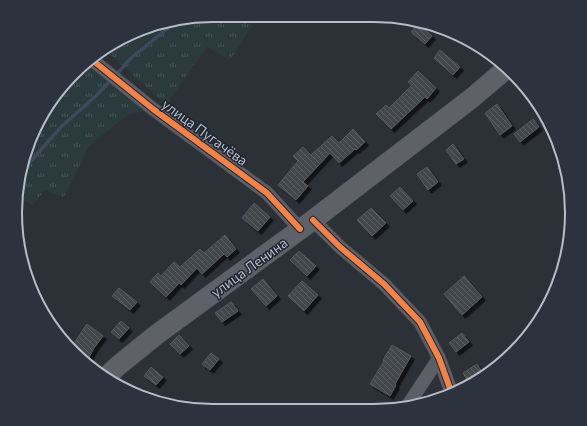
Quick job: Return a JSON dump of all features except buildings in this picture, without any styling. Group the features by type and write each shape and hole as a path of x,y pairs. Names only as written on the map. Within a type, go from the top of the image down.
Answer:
{"main road":[{"name":"улица Ленина","path":"110,374 156,335 306,225 472,98 503,72"}],"street":[{"name":"улица Пугачёва","path":"95,63 153,109 268,193 306,225 340,248 384,284 420,322 438,358 450,388"},
{"path":"411,400 438,358"}],"green space":[{"path":"201,22 248,22 252,26 230,60 207,47 166,105 109,53 152,32 176,26"},
{"path":"95,62 153,109 128,115 89,146 64,197 45,190 33,205 22,200 26,176 32,152 37,140 48,117 61,97 69,87"}],"waterway":[{"path":"116,75 131,58 168,28"},
{"path":"29,163 62,126 97,95 111,80"}],"cycle path":[{"path":"95,62 153,109 267,193 300,229"},
{"path":"313,220 340,247 384,284 420,322 439,358 450,388"}]}
